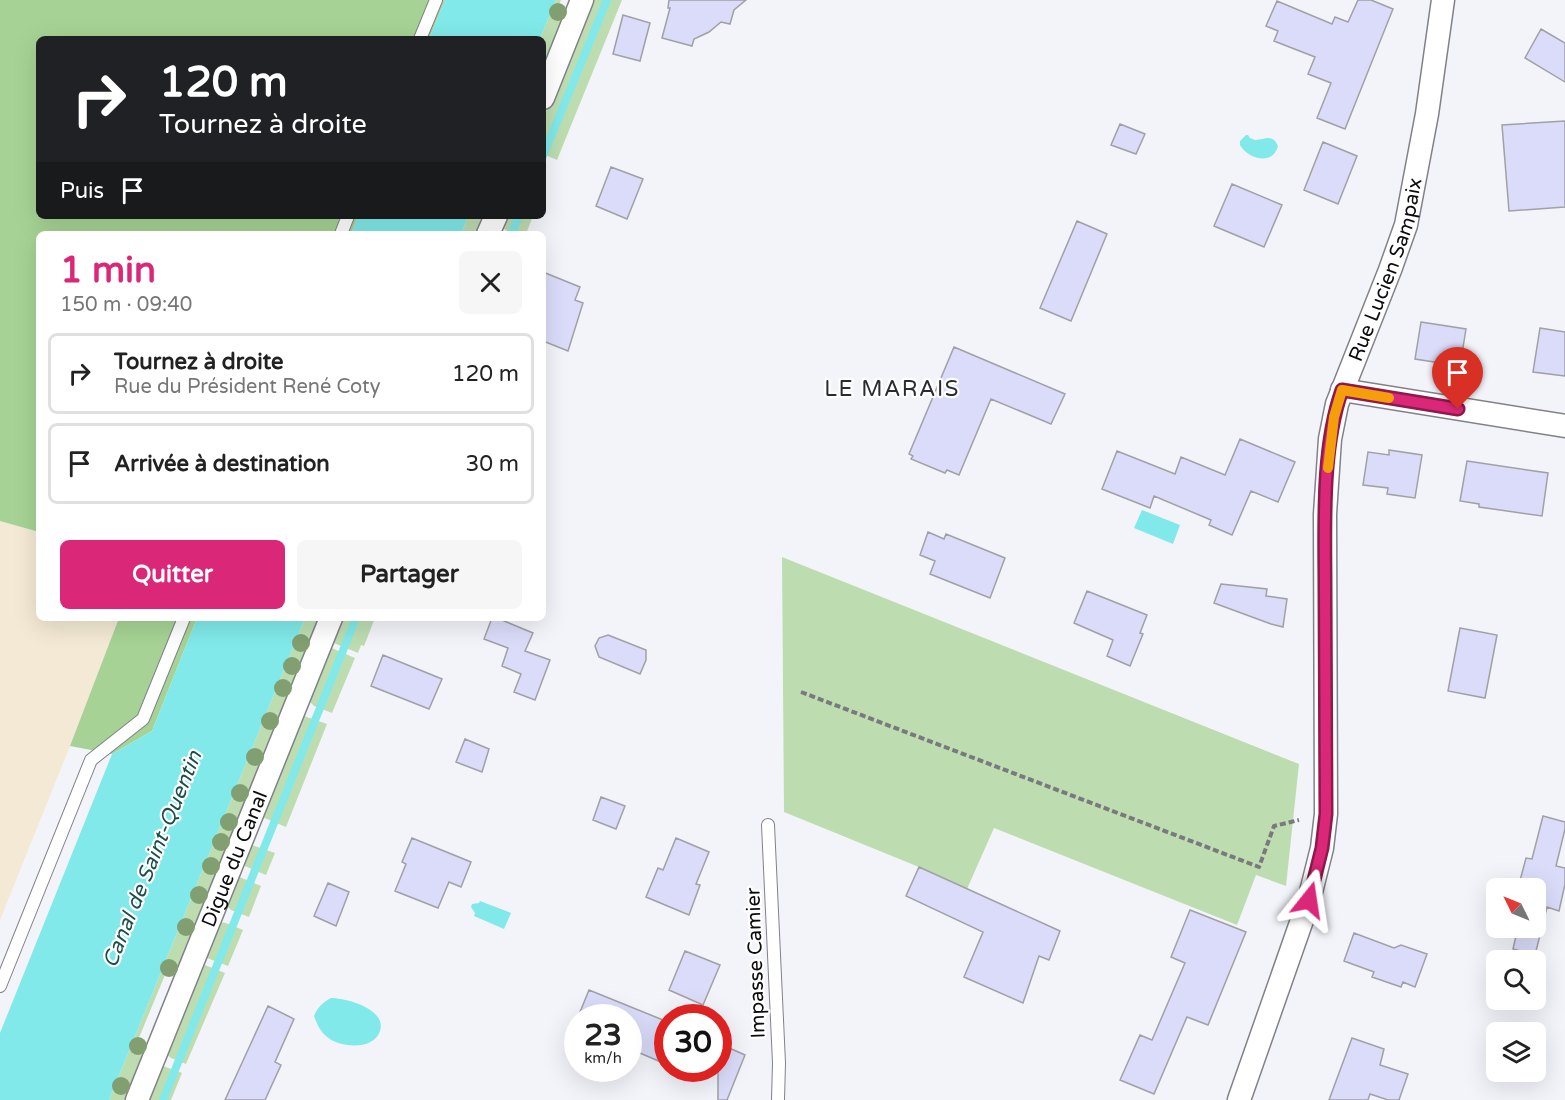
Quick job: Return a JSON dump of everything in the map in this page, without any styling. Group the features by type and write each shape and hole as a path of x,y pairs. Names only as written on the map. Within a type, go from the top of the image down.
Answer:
{"street":[{"path":"546,90 582,0"},
{"name":"Rue Lucien Sampaix","path":"1239,1100 1309,900 1322,848 1326,814 1325,514 1330,439 1337,404 1406,225 1427,114 1443,0"},
{"path":"1342,390 1565,426"},
{"name":"Digue du Canal","path":"136,1100 330,621"}],"lane":[{"path":"421,36 436,0"},
{"path":"0,986 91,760 143,719 183,621"},
{"name":"Impasse Camier","path":"768,825 778,1100"}],"path":[{"path":"801,692 1259,867 1274,826 1326,814"}],"shaded area":[{"path":"0,521 36,531 36,621 118,621 0,920"}],"green space":[{"path":"0,0 445,0 430,36 36,36 36,219 357,219 352,231 36,231 36,531 0,521"},
{"path":"556,0 561,0 559,5 564,16 546,61 546,36 541,36"},
{"path":"591,0 622,0 557,160 546,155 546,112"},
{"path":"467,219 482,219 477,231 462,231"},
{"path":"502,219 532,219 527,231 508,231 501,225"},
{"path":"782,557 1299,764 1286,886 1256,875 1237,925 994,828 967,889 784,812"},
{"path":"118,621 196,621 152,731 112,754 70,746"},
{"path":"304,621 319,621 178,967 165,975 136,1045 142,1055 124,1100 109,1100"},
{"path":"337,621 374,621 364,646 361,645 358,653 329,641"},
{"path":"327,646 355,658 332,713 314,706 307,699"},
{"path":"301,717 327,724 286,827 262,817"},
{"path":"252,845 275,853 266,875 240,864"},
{"path":"235,875 261,886 249,917 231,910 225,904"},
{"path":"218,922 243,930 228,966 202,956"},
{"path":"200,963 225,973 186,1064 165,1053"},
{"path":"163,1066 182,1073 171,1100 144,1100"}],"water":[{"path":"445,0 556,0 541,36 430,36"},
{"path":"1246,135 1255,140 1271,138 1278,146 1271,156 1254,157 1240,145 1240,141"},
{"path":"357,219 467,219 462,231 352,231"},
{"path":"1142,510 1180,525 1173,544 1134,528"},
{"name":"Canal de Saint-Quentin","path":"196,621 304,621 109,1100 0,1100 0,1033 112,754 152,731"},
{"path":"480,901 511,913 504,929 474,916 472,904"},
{"path":"331,998 346,1000 372,1011 381,1023 376,1037 371,1042 355,1046 339,1043 326,1036 314,1016 317,1010"}],"building":[{"path":"669,0 746,0 734,10 730,24 721,22 709,32 694,39 692,46 662,38 670,8 668,8"},
{"path":"1358,0 1371,0 1393,9 1345,129 1317,118 1331,83 1308,74 1315,57 1274,41 1278,31 1266,26 1277,1 1332,24 1335,17 1348,22"},
{"path":"623,15 650,23 640,61 613,54"},
{"path":"1541,29 1565,43 1565,82 1525,58"},
{"path":"1565,121 1565,207 1509,211 1502,125"},
{"path":"1120,124 1145,134 1136,154 1111,145"},
{"path":"1323,142 1357,156 1338,204 1304,190"},
{"path":"611,167 643,179 627,219 596,206"},
{"path":"1232,184 1282,205 1264,247 1214,226"},
{"path":"1077,221 1107,234 1071,321 1040,308"},
{"path":"546,273 580,287 575,300 583,303 568,351 546,342"},
{"path":"1421,322 1466,329 1460,366 1415,359"},
{"path":"1540,328 1565,332 1565,376 1533,372"},
{"path":"954,347 1065,394 1051,424 991,399 959,475 947,470 945,473 911,459 913,456 909,454"},
{"path":"1240,439 1295,462 1278,502 1251,491 1232,535 1209,525 1211,520 1154,496 1150,508 1102,489 1117,451 1175,474 1181,457 1225,475"},
{"path":"1389,450 1422,455 1415,498 1387,494 1388,488 1363,485 1368,452 1389,455"},
{"path":"1467,461 1548,473 1542,516 1479,507 1479,504 1460,501"},
{"path":"928,532 944,539 946,534 1005,558 990,598 930,574 935,561 920,555"},
{"path":"1221,584 1267,589 1266,596 1287,599 1283,627 1214,603"},
{"path":"1087,591 1147,615 1140,633 1143,634 1130,666 1107,656 1113,640 1074,623"},
{"path":"491,621 504,621 533,633 525,651 550,660 535,700 514,692 521,674 502,666 508,648 484,639"},
{"path":"1460,628 1497,635 1485,698 1448,691"},
{"path":"608,635 646,650 646,660 640,674 599,657 595,646 599,638"},
{"path":"383,655 442,679 429,709 371,686"},
{"path":"465,739 489,749 482,772 456,762"},
{"path":"601,797 625,806 616,829 593,820"},
{"path":"1543,816 1565,822 1556,866 1565,868 1565,884 1559,911 1547,907 1546,911 1546,878 1521,878 1526,858 1532,859"},
{"path":"412,838 471,862 461,887 449,882 438,908 395,891 406,864 402,862"},
{"path":"676,838 709,852 696,884 700,885 689,915 646,897 658,868 663,870"},
{"path":"919,867 1060,931 1049,960 1039,956 1023,1003 964,977 983,932 906,896"},
{"path":"328,883 349,892 336,926 314,916"},
{"path":"1190,910 1246,932 1208,1025 1187,1017 1154,1094 1120,1080 1140,1035 1152,1040 1185,963 1171,957"},
{"path":"1354,933 1394,948 1401,945 1427,954 1415,987 1403,982 1401,987 1372,977 1374,972 1344,961"},
{"path":"1516,938 1539,938 1536,950 1513,949"},
{"path":"685,951 720,965 703,1004 669,990"},
{"path":"589,990 624,1004 583,1004"},
{"path":"268,1006 294,1019 275,1062 281,1065 265,1100 225,1100"},
{"path":"642,1011 654,1016 654,1059 642,1054"},
{"path":"1352,1038 1384,1049 1380,1065 1408,1074 1399,1100 1388,1100 1370,1094 1368,1100 1329,1100"},
{"path":"732,1049 745,1055 727,1100 718,1100 718,1082 732,1082"}],"waterway":[{"path":"546,149 607,0"},
{"path":"512,231 518,219"},
{"path":"163,1100 355,621"}],"slow traffic":[{"path":"1328,468 1330,439 1342,390 1389,398"}],"district":[{"name":"LE MARAIS","path":"892,388"}],"route":[{"path":"1309,900 1322,848 1326,814 1325,514 1330,439 1337,404 1342,390 1458,409"}]}
